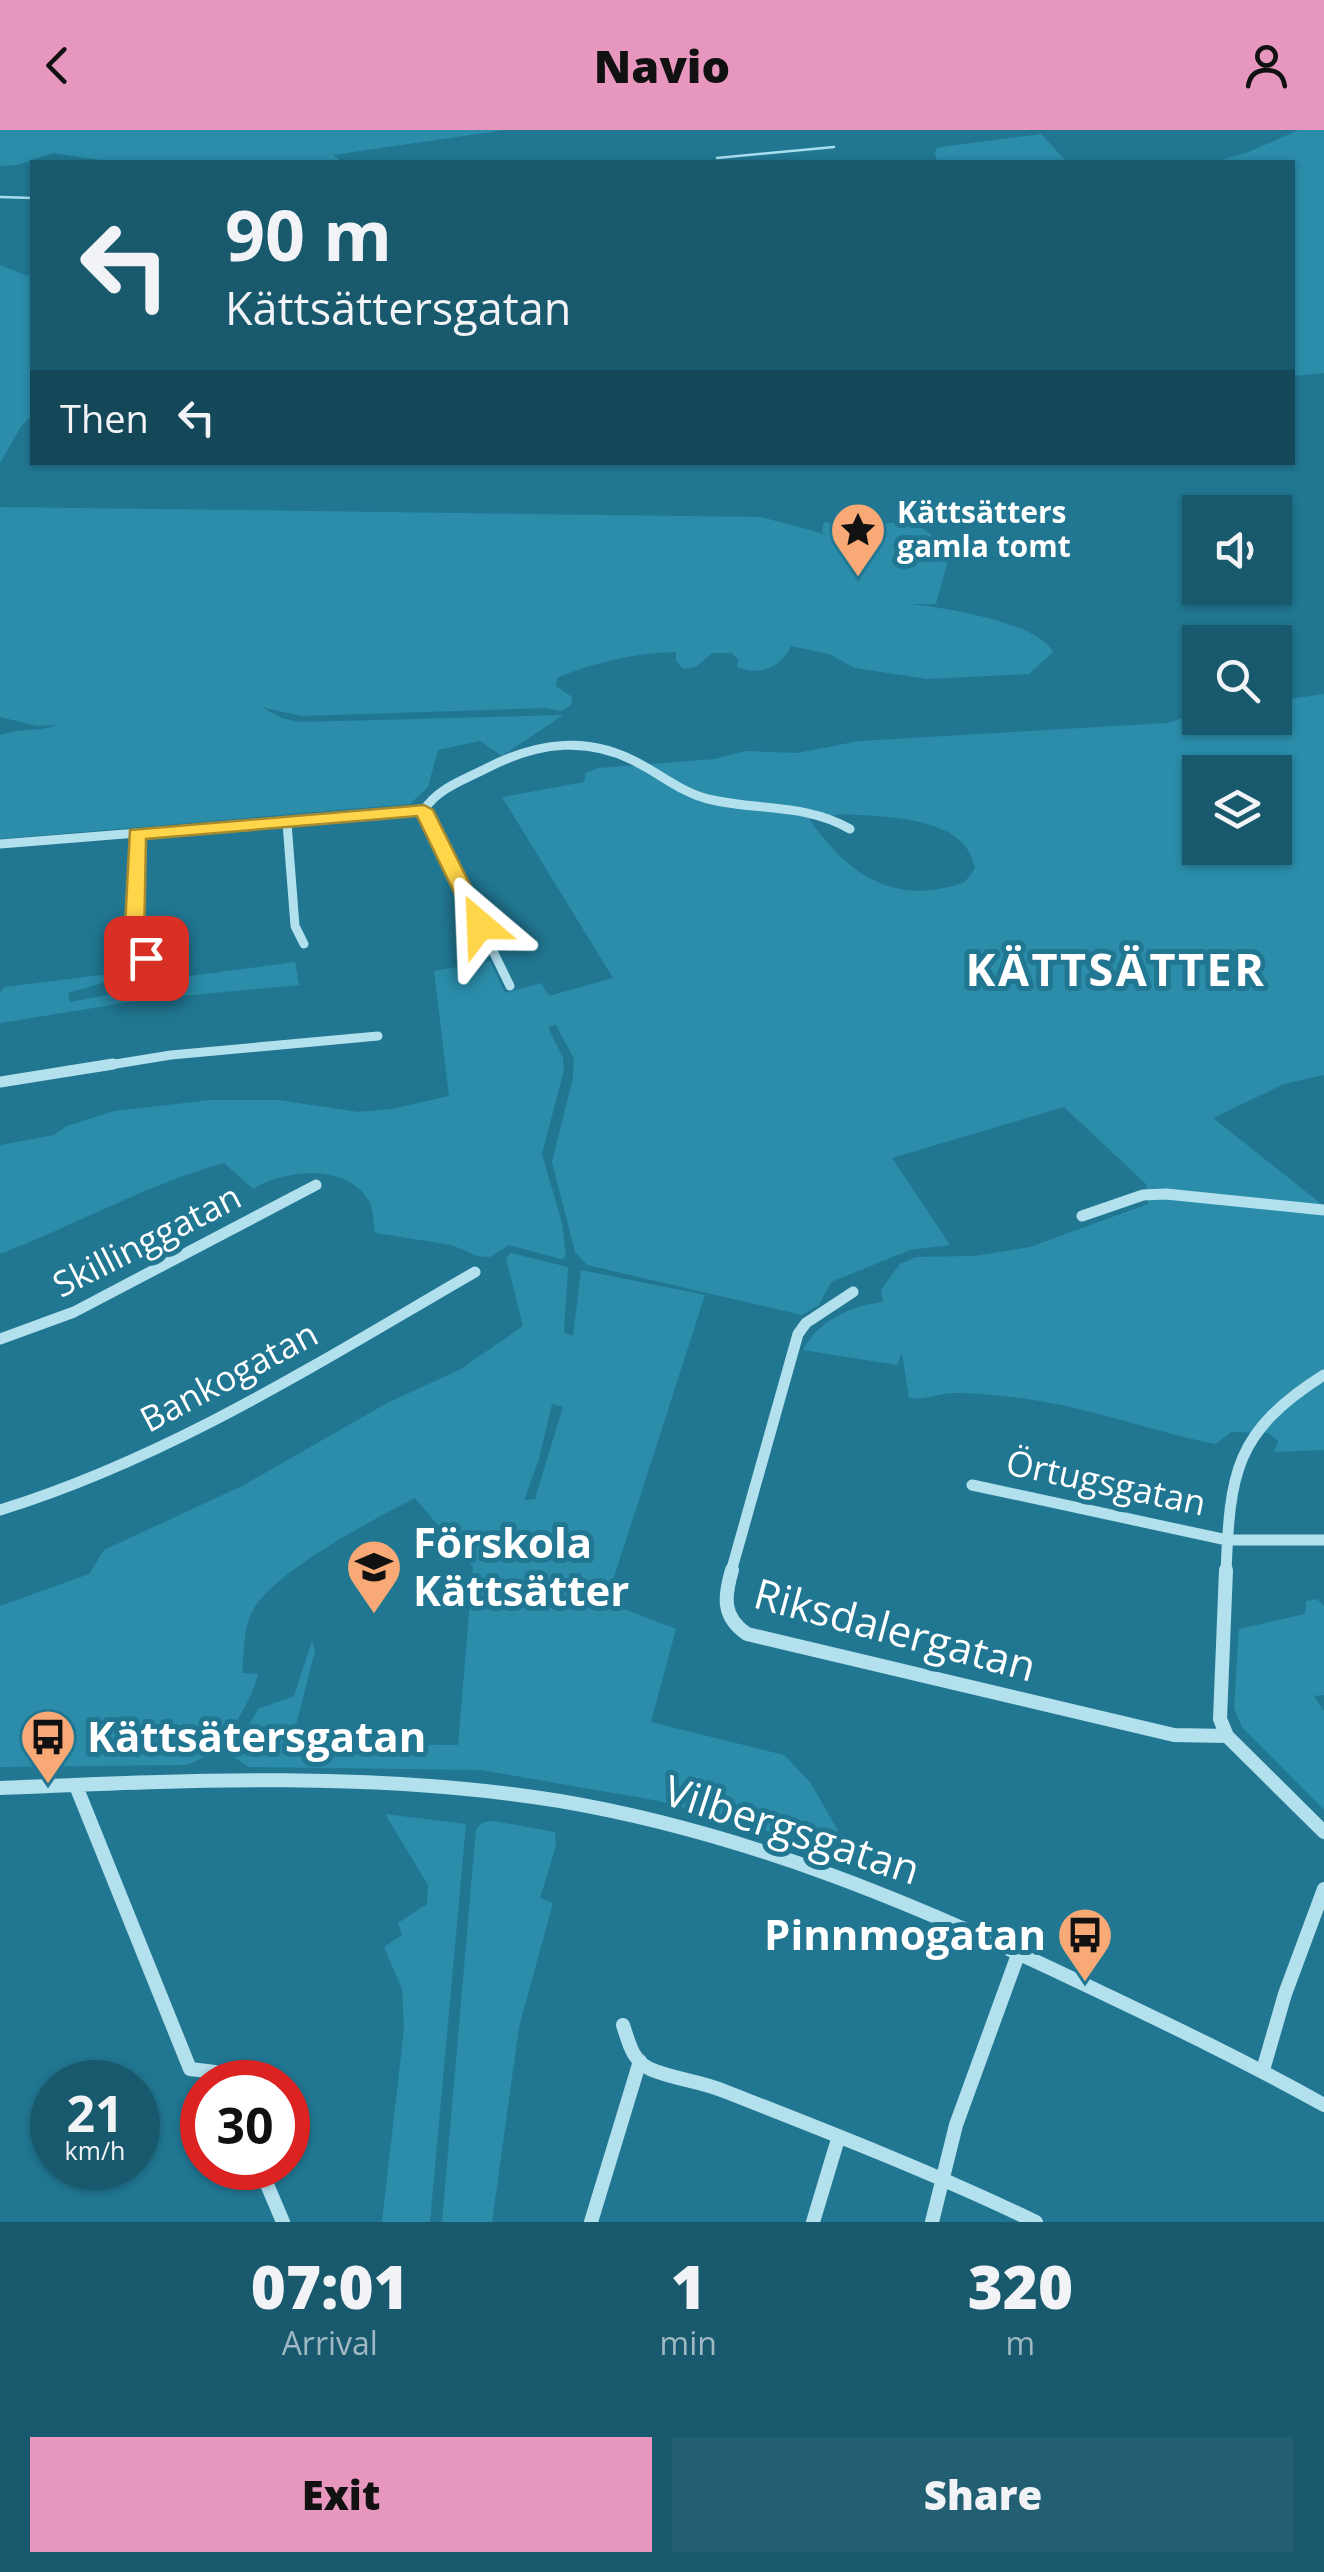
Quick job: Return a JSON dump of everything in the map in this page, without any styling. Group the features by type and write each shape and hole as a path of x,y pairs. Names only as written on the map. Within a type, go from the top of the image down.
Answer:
{"street":[{"path":"424,810 429,800 445,788 496,762 522,749 552,745 620,753 704,798 811,812 850,829"},
{"path":"0,844 424,810"},
{"path":"424,810 510,986"},
{"path":"287,823 295,926 304,944"},
{"path":"136,834 134,945 146,958"},
{"path":"0,1082 171,1054 378,1036"},
{"name":"Skillinggatan","path":"0,1338 111,1294 316,1186"},
{"path":"1082,1216 1143,1195 1166,1194 1324,1210"},
{"name":"Bankogatan","path":"0,1510 53,1495 169,1443 476,1272"},
{"name":"Riksdalergatan","path":"853,1292 806,1323 798,1334 727,1586 724,1613 731,1624 747,1634 1174,1735 1227,1736"},
{"name":"Örtugsgatan","path":"1227,1736 1218,1701 1229,1498 1241,1454 1264,1418 1324,1375"},
{"name":"Örtugsgatan","path":"972,1485 1227,1540 1324,1540"},
{"path":"1227,1736 1324,1832"},
{"name":"Vilbergsgatan","path":"0,1788 366,1783 474,1790 632,1814 751,1844 899,1899 1262,2070 1324,2105"},
{"path":"76,1786 186,2060"},
{"path":"1262,2070 1324,1889"},
{"path":"932,2222 956,2125 1018,1952"},
{"path":"623,2026 633,2056 648,2068 720,2090 943,2177 1036,2222"},
{"path":"591,2222 640,2061"},
{"path":"813,2222 838,2139"},
{"path":"269,2190 283,2222"}],"shaded area":[{"path":"0,130 504,130 333,155 340,160 100,160 53,153 18,165 0,166"},
{"path":"1299,130 1324,130 1324,373 1295,376 1295,160 1220,160"},
{"path":"1041,134 1065,160 937,160 937,148"},
{"path":"0,265 27,276 30,274 30,418 0,463"},
{"path":"0,507 761,517 828,535 822,532 824,522 860,526 903,522 921,527 949,556 936,604 911,604 1010,625 1044,641 1053,652 1029,674 927,679 855,668 829,654 791,646 775,665 753,671 737,667 738,659 732,653 712,653 696,667 683,669 676,660 676,652 660,653 615,659 557,678 556,686 572,697 571,705 561,711 546,708 301,716 261,707 300,722 563,715 502,756 480,741 438,750 428,787 410,804 0,839 0,735 58,725 37,726 0,717"},
{"path":"1324,694 1324,1075 1284,1084 1213,1118 1324,1206 1324,1450 1274,1452 1278,1441 1269,1433 1231,1432 1216,1444 1030,1399 961,1393 909,1398 902,1353 897,1365 803,1350 817,1331 836,1317 883,1302 881,1290 900,1264 916,1257 974,1256 1030,1247 1148,1204 1146,1184 1064,1107 892,1158 950,1245 910,1250 831,1282 819,1305 802,1315 587,1265 575,1252 552,1162 574,1059 556,1025 548,1027 563,1058 564,1070 542,1154 562,1223 566,1257 509,1245 490,1257 477,1256 452,1245 375,1233 369,1201 346,1180 315,1173 298,1174 253,1189 224,1163 167,1182 0,1254 0,1145 54,1135 67,1126 114,1111 211,1100 278,1100 358,1112 449,1096 434,971 490,961 505,993 541,983 549,996 613,978 502,797 584,782 586,773 599,768 715,759 745,751 797,753 859,741 1168,723 1182,718 1182,735 1292,735 1292,699","holes":["843,814 900,818 940,828 956,838 968,851 975,868 965,882 917,891 876,881 840,856 809,819"]},
{"path":"295,962 299,985 149,999 0,1023 0,993 5,987 125,972 120,978 68,993 70,1002 114,994 136,983"},
{"path":"511,1253 568,1267 564,1332 573,1336 581,1270 705,1295 606,1602 676,1629 651,1722 784,1755 810,1782 856,1862 770,1832 659,1801 481,1770 249,1767 232,1756 258,1709 294,1696 312,1641 315,1651 291,1744 458,1745 473,1567 415,1498 325,1548 263,1597 249,1619 244,1642 242,1673 258,1674 254,1687 232,1728 199,1760 186,1765 0,1767 0,1606 89,1574 104,1550 244,1485 387,1403 461,1369 523,1326 506,1258","holes":["552,1404 563,1407 535,1499 524,1500"]},
{"path":"1317,1599 1324,1606 1324,1695 1314,1696 1324,1711 1324,1810 1242,1727 1234,1708 1239,1629 1305,1614 1306,1601"},
{"path":"385,1814 466,1824 430,2222 382,2222 404,2029 402,1989 384,1947 402,1935 398,1923 427,1904 428,1885"},
{"path":"484,1822 555,1832 556,1846 540,1898 553,1903 519,2027 492,2222 442,2222 476,1829"}],"waterway":[{"path":"717,158 834,147"},
{"path":"0,197 30,198"}],"place":[{"name":"Kättsätters gamla tomt","path":"858,579"},
{"name":"Förskola Kättsätter","path":"374,1616"},
{"name":"Kättsätersgatan","path":"48,1786"},
{"name":"Pinnmogatan","path":"1085,1984"}],"district":[{"name":"KÄTTSÄTTER","path":"1116,970"}],"route":[{"path":"146,958 134,945 136,834 424,810 480,925"}]}
